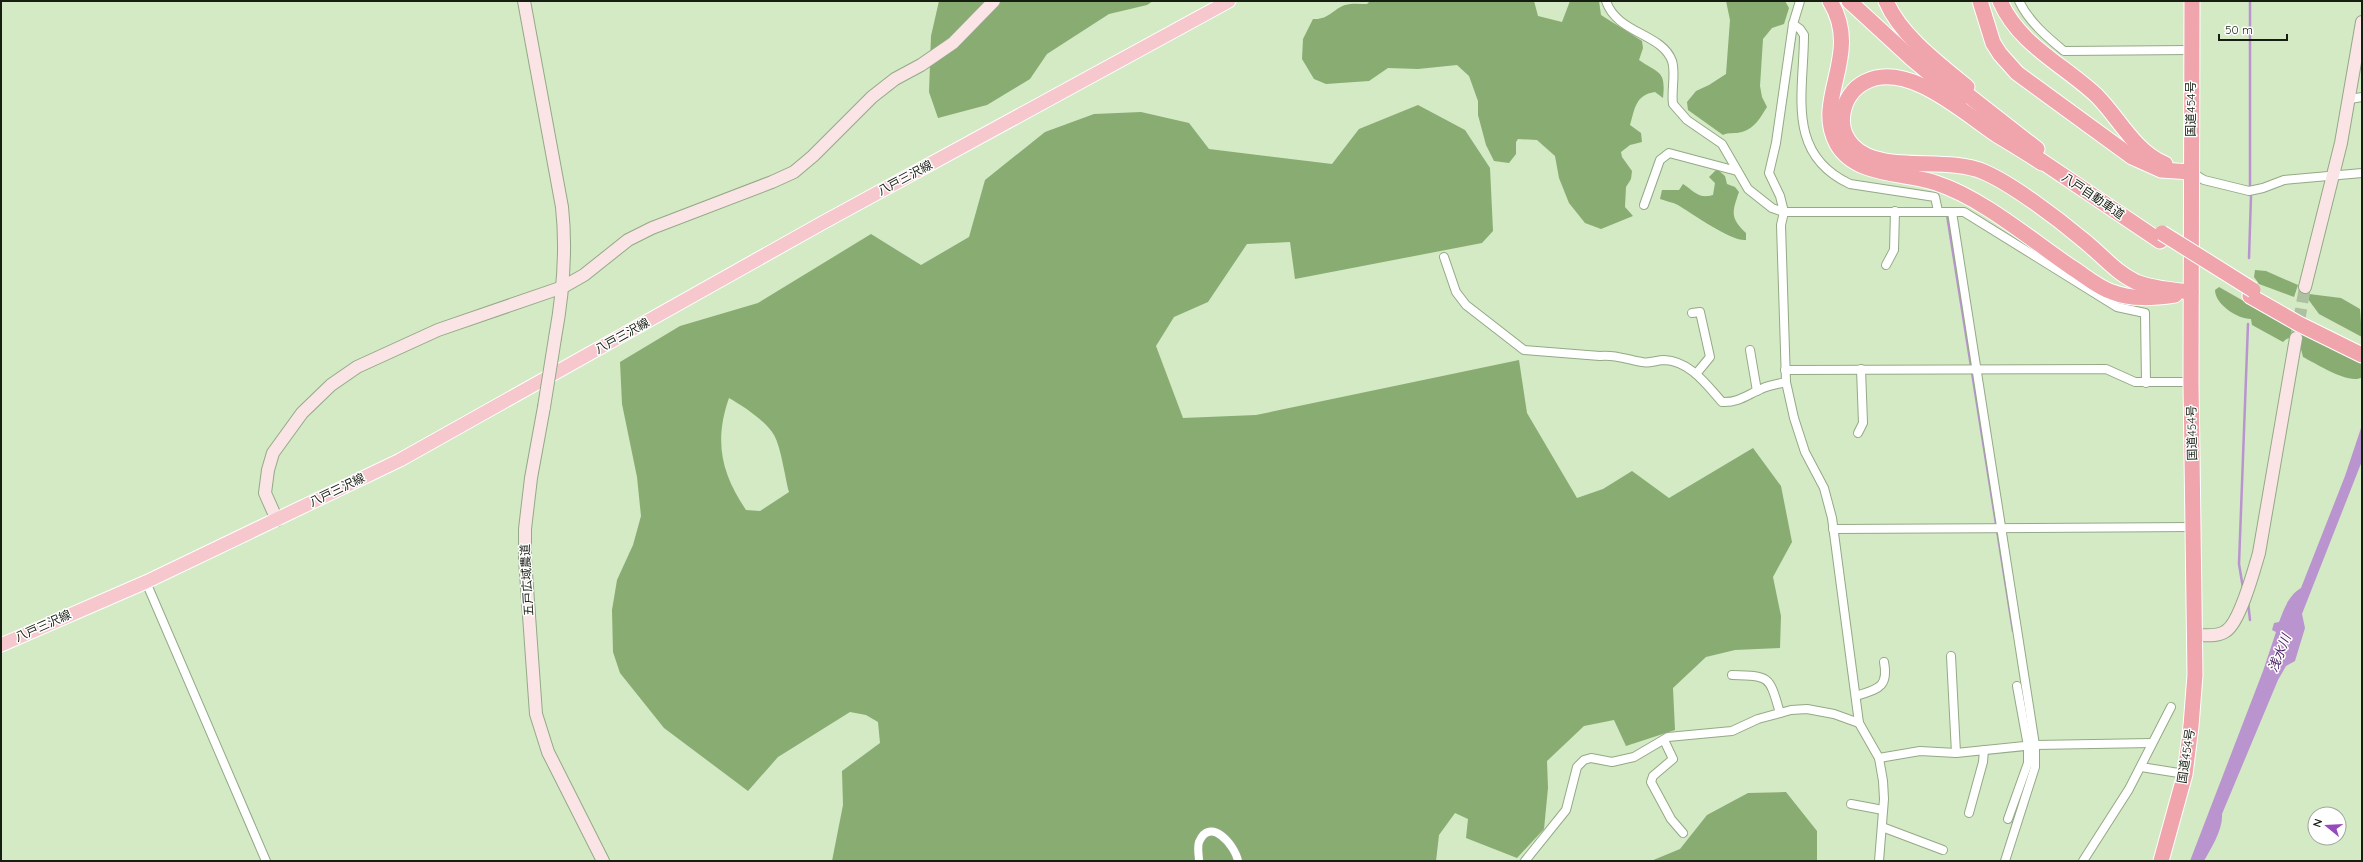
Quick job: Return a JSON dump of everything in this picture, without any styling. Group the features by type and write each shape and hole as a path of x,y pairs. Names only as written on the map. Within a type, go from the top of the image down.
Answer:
{"highway":[{"path":"1830,1 1840,21 1843,38 1841,58 1831,107 1831,127 1837,144 1848,157 1874,169 1933,182 1959,192 2112,292 2144,298 2191,292"},
{"name":"八戸自動車道","path":"1849,1 1911,58 2042,163 2251,293 2356,348"},
{"name":"八戸自動車道","path":"1860,1 1907,46 1979,105 2059,166 2161,237"},
{"path":"1886,1 1895,17 1932,58 2059,166"},
{"path":"1980,1 1993,43 2000,54 2017,73 2132,157 2161,170 2191,172"},
{"path":"2000,1 2009,18 2020,33 2045,56 2096,96 2151,156 2164,164 2191,172"},
{"name":"国道454号","path":"2161,861 2184,774 2191,726 2196,635 2191,382 2192,1"},
{"path":"2042,163 1939,95 1904,79 1885,77 1864,82 1849,96 1843,111 1842,128 1849,142 1860,152 1886,161 1956,164 1983,171 2002,182 2081,238 2125,276 2148,286 2191,292"}],"main road":[{"name":"八戸三沢線","path":"1,645 146,582 400,460 824,222 1229,1"}],"street":[{"name":"五戸広域農道","path":"524,1 562,206 565,237 563,287 531,478 525,529 525,559 536,714 548,752 603,861"},
{"path":"277,520 265,493 268,470 273,453 302,413 331,385 357,367 438,330 563,287 584,274 628,240 652,228 772,182 794,172 818,151 872,97 895,79 921,65 953,43 994,1"},
{"path":"1606,1 1611,12 1622,24 1662,47 1671,59 1674,68 1673,104 1684,117 1722,144 1748,189 1757,198 1772,208 1784,212 1964,212 2117,307 2145,313 2146,382"},
{"path":"1800,1 1793,24 1776,143 1769,173 1780,196 1784,212 1782,225 1786,382 1794,418 1805,452 1824,488 1833,528 1860,723 1879,758 1883,781 1883,810 1879,861"},
{"path":"2020,1 2038,28 2064,51 2192,50"},
{"path":"1793,24 1800,28 1804,34 1800,102 1805,135 1817,159 1838,178 1850,184 1935,197 1938,211"},
{"path":"2305,287 2333,176 2350,99 2362,25"},
{"path":"2350,99 2362,97"},
{"path":"1644,204 1660,160 1669,153 1737,170"},
{"path":"2191,172 2204,180 2249,191 2263,188 2284,180 2315,175 2333,176 2362,173"},
{"path":"1886,265 1894,250 1895,211"},
{"path":"1952,212 1975,369 2001,528 2035,767 2005,861"},
{"path":"1444,257 1456,292 1466,305 1524,350 1600,356 1612,354 1644,363 1664,360 1680,364 1696,374 1722,402 1732,403 1742,400 1757,391 1786,382"},
{"path":"1692,313 1700,312 1710,357 1696,374"},
{"path":"2196,635 2217,635 2226,631 2242,605 2251,579 2261,545 2296,338"},
{"path":"1750,350 1757,391"},
{"path":"1858,433 1863,423 1860,369"},
{"path":"1785,370 2106,369 2135,382 2191,382"},
{"path":"1833,528 2194,527"},
{"path":"146,582 266,861"},
{"path":"1951,656 1956,753"},
{"path":"1856,696 1878,688 1883,683 1887,677 1884,662"},
{"path":"1732,675 1762,676 1772,684 1780,713"},
{"path":"2008,818 2028,763 2032,745 2017,686"},
{"path":"2082,861 2111,820 2141,767 2172,707"},
{"path":"1524,861 1566,810 1577,767 1584,760 1592,758 1612,762 1634,757 1664,740 1693,734 1732,731 1758,719 1791,710 1807,709 1834,714 1860,723"},
{"path":"1664,740 1672,759 1653,776 1651,782 1671,819 1683,833"},
{"path":"1879,758 1920,751 1956,753 2032,745 2152,744"},
{"path":"1969,813 1983,762 1984,750"},
{"path":"2141,767 2184,774"},
{"path":"1851,804 1883,810"},
{"path":"1882,828 1943,850"},
{"path":"1199,861 1199,844 1203,836 1211,832 1227,838 1238,861"}],"green space":[{"path":"939,1 1153,1 1147,5 1109,14 1047,54 1030,79 987,105 938,118 929,92 931,36"},
{"path":"1370,1 1534,1 1538,16 1562,22 1570,1 1599,1 1601,15 1642,41 1643,48 1639,60 1660,74 1663,82 1663,98 1655,92 1648,94 1643,96 1635,108 1630,125 1641,133 1642,142 1630,145 1621,152 1622,157 1632,171 1631,179 1626,187 1625,207 1633,216 1601,229 1585,223 1569,203 1559,178 1555,156 1537,140 1518,139 1516,142 1516,154 1509,163 1494,161 1486,145 1478,115 1478,101 1469,76 1457,65 1418,69 1388,68 1369,81 1326,84 1314,79 1302,59 1303,39 1313,19 1323,18 1345,5 1367,4"},
{"path":"1726,1 1785,1 1789,8 1784,24 1772,28 1763,39 1760,86 1762,97 1767,107 1757,122 1747,130 1723,135 1688,110 1687,102 1696,91 1726,74 1730,20"},
{"path":"1418,105 1465,130 1490,168 1493,231 1482,243 1295,279 1290,242 1247,244 1208,302 1174,317 1156,346 1183,418 1256,415 1519,360 1527,413 1577,498 1603,489 1632,471 1669,498 1753,448 1781,486 1792,542 1773,577 1781,616 1780,648 1735,650 1706,657 1673,688 1675,730 1626,746 1614,720 1584,726 1547,761 1548,788 1544,829 1517,858 1466,838 1468,819 1455,813 1439,835 1436,861 832,861 843,805 842,771 880,743 878,722 866,715 850,712 778,757 748,791 664,728 620,673 613,652 612,610 617,580 633,545 641,516 637,477 622,404 620,362 680,326 758,303 871,234 921,265 969,237 985,180 1045,132 1094,114 1141,112 1189,123 1209,149 1332,164 1359,129","holes":["729,398 766,424 774,435 783,462 789,492 760,511 746,510 731,483 722,456 721,443 724,414"]},
{"path":"1717,169 1725,176 1727,184 1735,187 1739,192 1734,214 1737,223 1746,233 1746,240 1722,232 1678,205 1660,199 1662,190 1679,190 1683,184 1701,195 1713,195 1715,183 1709,177"},
{"path":"2255,270 2266,271 2298,285 2294,297 2259,284 2254,277"},
{"path":"2219,287 2284,324 2362,363 2362,377 2350,379 2333,373 2303,357 2299,341 2291,338 2283,342 2252,325 2251,319 2233,314 2223,305 2216,295 2215,290"},
{"path":"2309,294 2341,298 2360,309 2362,337 2319,314 2308,299"},
{"path":"1786,792 1817,831 1817,861 1651,861 1680,849 1707,815 1748,793"}],"water":[{"name":"浅水川","path":"2362,425 2362,461 2302,614 2305,628 2295,661 2286,666 2278,680 2222,814 2221,826 2213,845 2204,861 2190,861 2263,671 2276,632 2272,630 2274,623 2279,622 2290,599 2301,588 2345,476"}],"waterway":[{"path":"2250,1 2250,187"},
{"path":"2249,258 2251,196"},
{"path":"1947,215 2013,631"},
{"path":"2243,588 2239,564 2248,324"},
{"path":"2248,602 2250,620"},
{"path":"2004,853 2027,779"}],"tunnel":[{"path":"2296,338 2305,287"}]}
